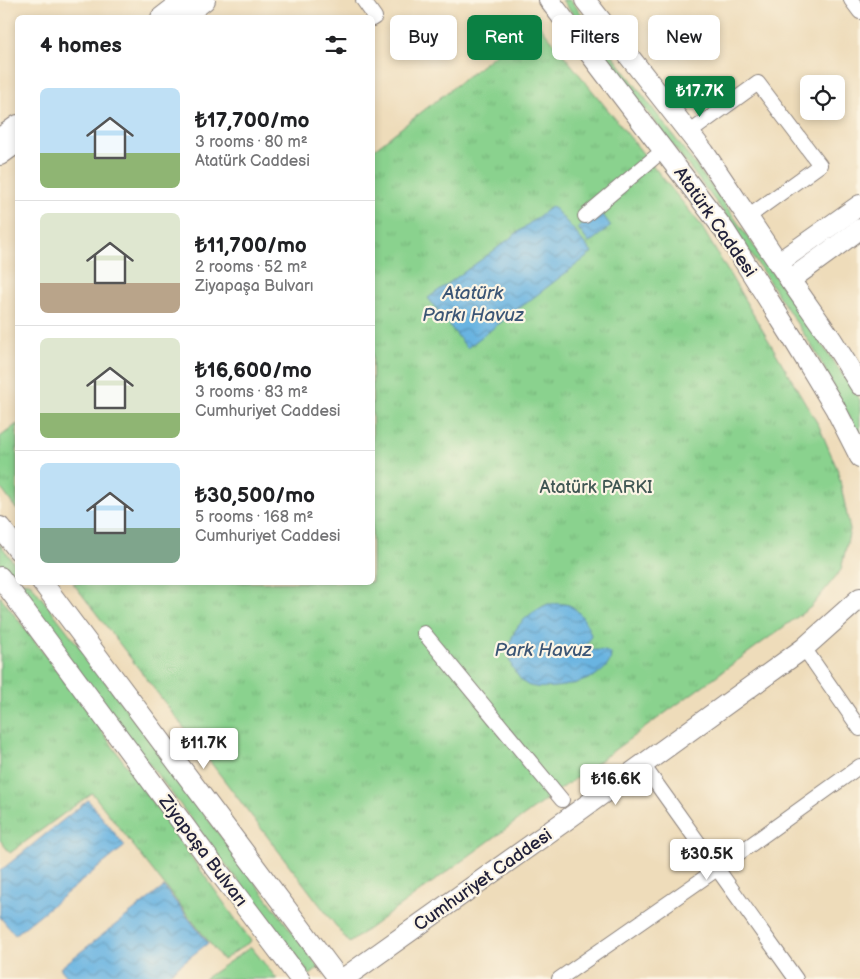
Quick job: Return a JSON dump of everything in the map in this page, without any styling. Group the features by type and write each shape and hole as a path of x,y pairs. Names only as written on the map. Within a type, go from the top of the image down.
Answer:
{"main road":[{"path":"167,15 182,7 205,0"},
{"name":"Atatürk Caddesi","path":"549,0 725,231 830,400 860,457"},
{"name":"Atatürk Caddesi","path":"585,0 704,152 832,340 860,385"},
{"path":"0,138 15,127"},
{"path":"0,155 15,144"},
{"path":"778,263 860,205"},
{"path":"790,280 860,229"},
{"path":"0,527 15,546"},
{"name":"Ziyapaşa Bulvarı","path":"0,577 300,979"},
{"name":"Ziyapaşa Bulvarı","path":"44,585 341,979"},
{"name":"Cumhuriyet Caddesi","path":"341,979 570,818 804,648 860,598"}],"street":[{"path":"363,0 374,15"},
{"path":"851,0 860,12"},
{"path":"689,132 758,83 820,165 748,217"},
{"path":"585,216 655,157"},
{"path":"424,633 562,800"},
{"path":"804,648 860,729"},
{"path":"643,765 796,979"},
{"path":"559,979 860,766"}],"green space":[{"path":"562,0 571,0 582,15 573,15"},
{"name":"Atatürk PARKI","path":"542,28 552,41 552,60 568,60 700,224 819,426 838,471 850,530 841,570 811,607 349,943 75,585 375,585 375,148 488,60 542,60"},
{"path":"608,60 616,60 727,207 860,400 860,438 817,354 722,210"},
{"path":"15,426 15,507 0,487 0,437"},
{"path":"0,544 15,564 15,585 32,585 319,968 310,975 0,568"},
{"path":"0,596 84,706 251,941 223,960 92,793 10,853 0,840"},
{"path":"251,947 277,979 204,979"}],"water":[{"name":"Atatürk Parkı Havuz","path":"552,206 592,253 467,348 428,298"},
{"path":"600,211 611,226 589,243 578,228"},
{"name":"Park Havuz","path":"548,604 569,605 580,614 591,635 587,644 576,649 575,654 598,650 611,654 609,663 602,671 591,678 579,682 552,687 530,686 525,684 519,677 512,667 510,660 511,640 517,627 528,616"},
{"path":"88,800 125,846 15,935 0,917 0,871"},
{"path":"164,887 208,943 162,979 69,979 60,968"}]}
